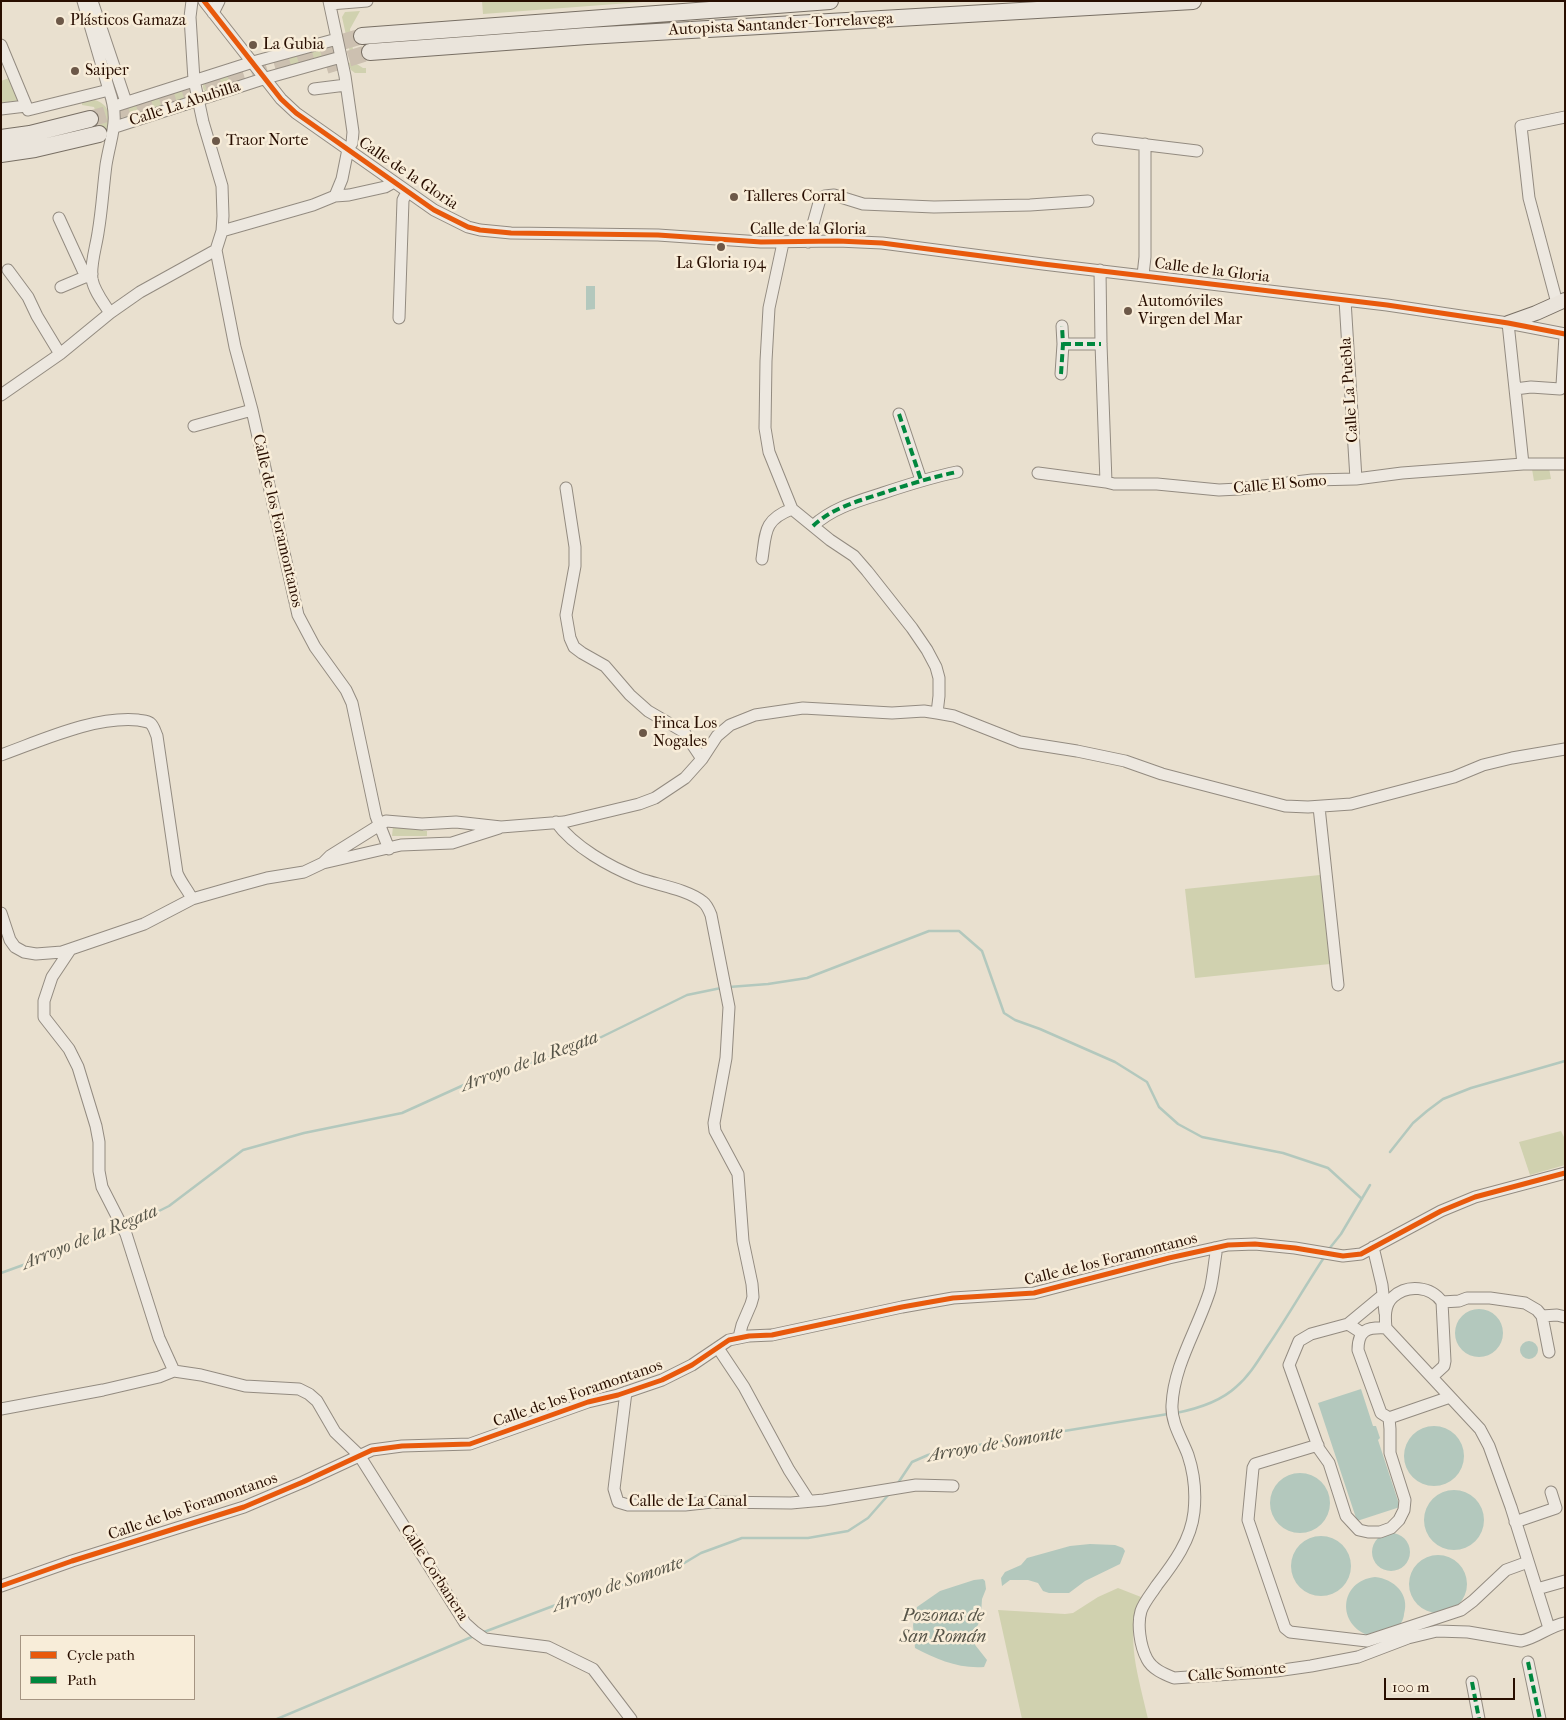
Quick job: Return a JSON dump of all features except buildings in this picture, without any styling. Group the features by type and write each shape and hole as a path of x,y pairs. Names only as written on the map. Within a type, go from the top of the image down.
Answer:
{"highway":[{"name":"Autopista Santander-Torrelavega","path":"362,36 830,1"},
{"name":"Autopista Santander-Torrelavega","path":"370,52 596,36 1193,1"},
{"path":"1,138 30,134 90,119"},
{"path":"1,154 35,149 99,134"}],"main road":[{"path":"1508,323 1561,301"},
{"path":"1525,326 1536,313"}],"street":[{"path":"83,1 110,90 120,104"},
{"path":"89,276 104,202 106,166 120,104 92,1"},
{"name":"Calle de los Foramontanos","path":"192,1 190,17 194,80 222,186 224,216 216,250 235,347 252,410 298,615 315,647 346,690 352,703 376,816 389,849"},
{"name":"Calle de la Gloria","path":"204,1 281,99 296,113 444,216 468,227 480,230 511,233 658,235 783,243 838,241 882,243 1345,300 1525,326"},
{"path":"213,13 219,1"},
{"path":"348,149 352,143 353,132 346,84 330,3 367,1"},
{"name":"Calle La Abubilla","path":"120,104 253,62 337,39"},
{"path":"1,45 27,108"},
{"name":"Calle La Abubilla","path":"115,127 198,99 341,57"},
{"path":"314,89 346,84"},
{"path":"1,109 27,108 110,90"},
{"path":"1561,301 1529,198 1521,126 1565,117"},
{"path":"1098,139 1197,151"},
{"path":"1142,275 1144,257 1145,144"},
{"name":"Calle de la Gloria","path":"335,196 342,179 348,149"},
{"name":"Calle de la Gloria","path":"222,231 313,205 335,196 385,187 394,182"},
{"name":"Calle de la Gloria","path":"399,318 403,200 407,192"},
{"name":"Calle de la Gloria","path":"808,242 820,199 825,196 834,195 863,204 934,207 1030,205 1088,201"},
{"path":"59,218 110,313"},
{"name":"Calle de la Gloria","path":"783,243 769,308 765,428 769,452 792,509 854,556 923,644 936,667 939,678 939,696 936,712"},
{"path":"1,395 60,354 110,313 140,292 216,250"},
{"path":"8,270 28,297 40,323 60,354"},
{"path":"1100,270 1106,482"},
{"path":"61,287 89,276"},
{"name":"Calle La Puebla","path":"1345,300 1356,479"},
{"path":"1508,323 1523,464"},
{"path":"1061,374 1062,326"},
{"path":"1516,390 1531,387 1560,389 1562,386 1565,335 1525,326"},
{"path":"1063,344 1101,344"},
{"name":"Calle de los Foramontanos","path":"194,426 252,410"},
{"path":"900,414 921,480"},
{"name":"Calle El Somo","path":"1038,473 1114,484 1177,486 1219,490 1312,480 1356,479 1402,472 1523,464 1565,464"},
{"path":"813,526 833,512 856,502 921,480 957,472"},
{"path":"566,488 575,566 566,615 570,638 574,647 582,654 606,666 630,695 648,711 684,732 702,759"},
{"path":"762,559 766,532 770,522 792,509"},
{"path":"323,863 330,856 386,821 422,824 456,822 501,827 556,822 607,812 655,798 685,778 702,759 717,736 730,725 755,716 803,708 892,713 936,712 962,719 1020,742 1125,761 1162,774 1285,806 1319,807 1351,804 1454,777 1483,765 1565,749"},
{"path":"1,755 93,724 131,720 150,723 157,736 177,873 192,899"},
{"path":"1319,807 1338,985"},
{"path":"556,822 570,839 597,857 637,877 690,895 703,901 708,906 729,1007 728,1041 714,1123 715,1131 738,1174 743,1242 753,1297 738,1337"},
{"path":"1,913 10,940 15,947 24,952 36,954 62,952 144,924 192,899 267,878 304,872 323,863 401,845 463,841 501,827"},
{"path":"1,1409 159,1378 174,1371 159,1338 124,1229 102,1187 96,1126 78,1067 69,1049 44,1017 44,1001 52,977 70,950"},
{"name":"Calle de los Foramontanos","path":"1,1586 72,1561 244,1507 304,1482 372,1450 470,1444 588,1402 662,1380 692,1365 729,1340 738,1337 772,1335 953,1298 1034,1293 1214,1248 1255,1244 1295,1248 1337,1256 1361,1254 1441,1210 1475,1197 1565,1173"},
{"path":"1373,1247 1386,1328 1480,1429 1489,1446 1549,1628"},
{"name":"Calle Somonte","path":"1214,1248 1216,1253 1210,1290 1180,1368 1174,1387 1172,1407 1175,1423 1188,1457 1193,1478 1194,1511 1191,1532 1142,1610 1140,1623 1143,1647 1147,1659 1159,1671 1174,1678 1276,1671 1358,1657 1408,1638 1436,1631 1468,1632 1521,1641 1529,1640 1549,1628 1565,1623"},
{"path":"1385,1313 1393,1297 1413,1289 1423,1288 1438,1296 1442,1302 1445,1361 1444,1366 1432,1377"},
{"path":"1382,1295 1348,1324 1312,1334 1299,1341 1289,1365 1318,1445 1329,1463 1346,1516 1359,1530 1380,1532 1391,1528 1399,1520 1404,1510 1405,1500 1390,1453 1389,1418"},
{"path":"1442,1302 1460,1301 1467,1298 1490,1298 1515,1301 1533,1307 1542,1316 1549,1352"},
{"path":"1542,1316 1558,1315 1565,1317"},
{"path":"1348,1324 1362,1333"},
{"path":"1386,1328 1368,1329 1362,1333 1358,1340 1358,1350 1381,1413 1389,1418"},
{"path":"718,1348 744,1387 789,1470 809,1501"},
{"name":"Calle Corbanera","path":"174,1371 201,1375 245,1386 299,1389 309,1394 316,1401 335,1432 359,1455 465,1624 485,1639 548,1648 593,1670 631,1719"},
{"name":"Calle de La Canal","path":"626,1392 614,1489 618,1502 628,1505 685,1505 712,1502 791,1503 916,1485 953,1486"},
{"path":"1389,1418 1450,1397"},
{"path":"1318,1445 1255,1464 1253,1468 1248,1520 1285,1628 1290,1632 1367,1641 1461,1610 1506,1570 1528,1562"},
{"path":"1515,1522 1556,1508 1551,1492"},
{"path":"1537,1589 1565,1582"},
{"path":"1528,1662 1540,1719"},
{"path":"1472,1682 1479,1719"}],"green space":[{"path":"482,1 656,1 483,14"},
{"path":"360,11 350,29 355,63 366,68 366,73 355,73 351,70 348,63 352,62 342,17 345,12"},
{"path":"331,45 334,50 333,54 281,69 273,59"},
{"path":"230,73 233,84 206,92 204,90 204,83"},
{"path":"9,78 18,101 1,103 1,81"},
{"path":"182,90 187,93 188,98 126,118 124,114 127,108"},
{"path":"95,100 105,106 108,111 108,138 104,139 94,107 82,105 82,102"},
{"path":"1549,468 1551,479 1534,481 1532,469"},
{"path":"393,826 423,829 423,831 427,831 427,836 392,836"},
{"path":"1320,875 1330,964 1195,978 1185,889"},
{"path":"1561,1131 1565,1139 1565,1165 1530,1175 1519,1142"},
{"path":"1118,1588 1141,1597 1136,1612 1133,1643 1137,1673 1148,1719 1022,1719 998,1610 1073,1613 1098,1597"}],"water":[{"path":"586,286 595,286 595,309 586,310"},
{"path":"1479,1309 1488,1311 1496,1316 1501,1324 1503,1333 1501,1342 1496,1350 1488,1355 1479,1357 1470,1355 1462,1350 1457,1342 1455,1333 1457,1324 1462,1316 1470,1311"},
{"path":"1525,1341 1533,1341 1538,1346 1536,1357 1525,1359 1520,1354 1520,1346"},
{"path":"1361,1389 1373,1426 1376,1426 1380,1438 1378,1440 1400,1507 1357,1521 1318,1403"},
{"path":"1434,1426 1450,1431 1455,1435 1459,1440 1464,1456 1459,1472 1455,1477 1450,1481 1434,1486 1418,1481 1413,1477 1409,1472 1404,1456 1409,1440 1413,1435 1418,1431"},
{"path":"1300,1473 1316,1478 1321,1482 1325,1487 1330,1503 1325,1519 1321,1524 1316,1528 1300,1533 1284,1528 1279,1524 1275,1519 1270,1503 1275,1487 1279,1482 1284,1478"},
{"path":"1454,1490 1470,1495 1475,1499 1479,1504 1484,1520 1479,1536 1475,1541 1470,1545 1454,1550 1438,1545 1433,1541 1429,1536 1424,1520 1429,1504 1433,1499 1438,1495"},
{"path":"1391,1533 1405,1538 1410,1552 1405,1566 1391,1571 1377,1566 1372,1552 1377,1538"},
{"path":"1321,1536 1337,1541 1342,1545 1346,1550 1351,1566 1346,1582 1342,1587 1337,1591 1321,1596 1305,1591 1300,1587 1296,1582 1291,1566 1296,1550 1300,1545 1305,1541"},
{"name":"Pozonas de San Román","path":"1090,1544 1115,1545 1123,1548 1125,1551 1120,1564 1085,1581 1069,1593 1049,1593 1043,1591 1038,1583 1028,1580 1010,1580 1002,1586 1001,1578 1005,1572 1021,1565 1027,1558 1070,1546"},
{"path":"1432,1555 1444,1555 1459,1563 1467,1578 1467,1590 1459,1605 1444,1613 1432,1613 1417,1605 1409,1590 1409,1578 1417,1563"},
{"path":"1375,1577 1394,1584 1399,1589 1405,1600 1405,1607 1403,1618 1399,1625 1370,1636 1351,1623 1347,1614 1346,1604 1354,1586 1363,1580"},
{"name":"Pozonas de San Román","path":"983,1579 986,1589 982,1599 979,1623 972,1635 972,1641 987,1660 984,1667 957,1665 915,1648 913,1625 917,1607 940,1591"}],"waterway":[{"name":"Arroyo de la Regata","path":"729,987 807,978 929,931 959,931 982,951 1004,1013 1015,1020 1115,1062 1147,1082 1159,1107 1178,1124 1202,1137 1283,1153 1328,1168 1362,1199"},
{"name":"Arroyo de la Regata","path":"127,1227 169,1206 243,1150 304,1133 402,1113 477,1079 577,1049 687,995 721,988"},
{"name":"Arroyo de Somonte","path":"1390,1152 1413,1123 1443,1099 1471,1088 1565,1061"},
{"name":"Arroyo de Somonte","path":"1329,1249 1341,1234 1370,1185"},
{"name":"Arroyo de la Regata","path":"1,1273 120,1230"},
{"name":"Arroyo de Somonte","path":"1176,1413 1200,1407 1216,1400 1241,1383 1257,1363 1325,1256"},
{"name":"Arroyo de Somonte","path":"898,1483 912,1462 928,1455 948,1450 1168,1414"},
{"name":"Arroyo de Somonte","path":"484,1632 577,1597 651,1578 681,1565 701,1553 742,1538 808,1538 848,1531 868,1518 890,1493"},
{"path":"277,1719 474,1636"}],"tunnel":[{"path":"90,119 362,36"},
{"path":"326,66 370,52"}],"marked path":[{"path":"1061,374 1062,326"},
{"path":"1063,344 1101,344"},
{"path":"899,414 921,480"},
{"path":"813,526 828,514 855,502 920,481 957,472"},
{"path":"1528,1662 1540,1719"},
{"path":"1472,1682 1479,1719"}],"cycle path":[{"path":"204,1 281,99 296,113 434,210 468,227 480,230 511,233 658,235 761,242 838,241 882,243 1387,305 1508,323 1565,334"},
{"path":"1,1586 72,1561 244,1507 372,1450 402,1446 470,1444 588,1402 618,1395 662,1380 692,1365 729,1340 749,1336 772,1335 953,1298 1034,1293 1169,1258 1228,1245 1255,1244 1343,1256 1361,1254 1441,1211 1475,1197 1565,1173"}],"place":[{"name":"Plásticos Gamaza","path":"60,21"},
{"name":"La Gubia","path":"253,45"},
{"name":"Saiper","path":"75,71"},
{"name":"Traor Norte","path":"216,141"},
{"name":"Talleres Corral","path":"734,197"},
{"name":"La Gloria 194","path":"721,247"},
{"name":"Automóviles Virgen del Mar","path":"1128,311"},
{"name":"Finca Los Nogales","path":"643,733"}]}
